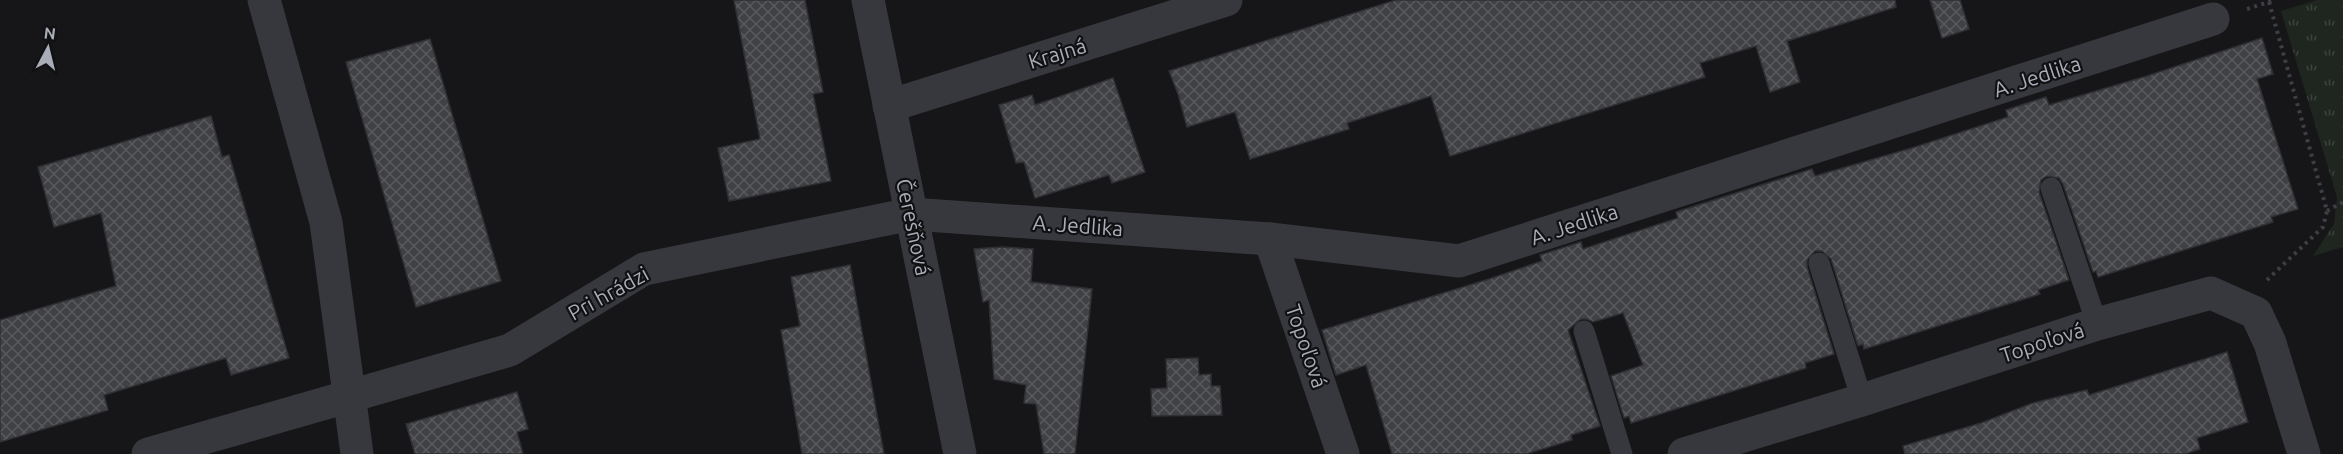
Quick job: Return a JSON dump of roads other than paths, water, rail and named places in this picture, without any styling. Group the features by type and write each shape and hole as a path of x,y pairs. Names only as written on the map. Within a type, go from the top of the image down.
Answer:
{"street":[{"path":"264,0 326,222 357,454"},
{"name":"Čerešňová","path":"868,0 960,454"},
{"name":"Krajná","path":"889,106 1226,0"},
{"name":"A. Jedlika","path":"911,214 1270,239 1459,261 2213,19"},
{"name":"Pri hrádzi","path":"148,454 510,350 644,269 911,214"},
{"name":"Topoľová","path":"1270,239 1343,454"},
{"name":"Topoľová","path":"1684,454 1862,400 2097,324 2211,293 2256,313 2270,343 2304,454"}],"lane":[{"path":"2051,188 2097,324"},
{"path":"1819,263 1862,400"},
{"path":"1584,331 1622,454"}]}
